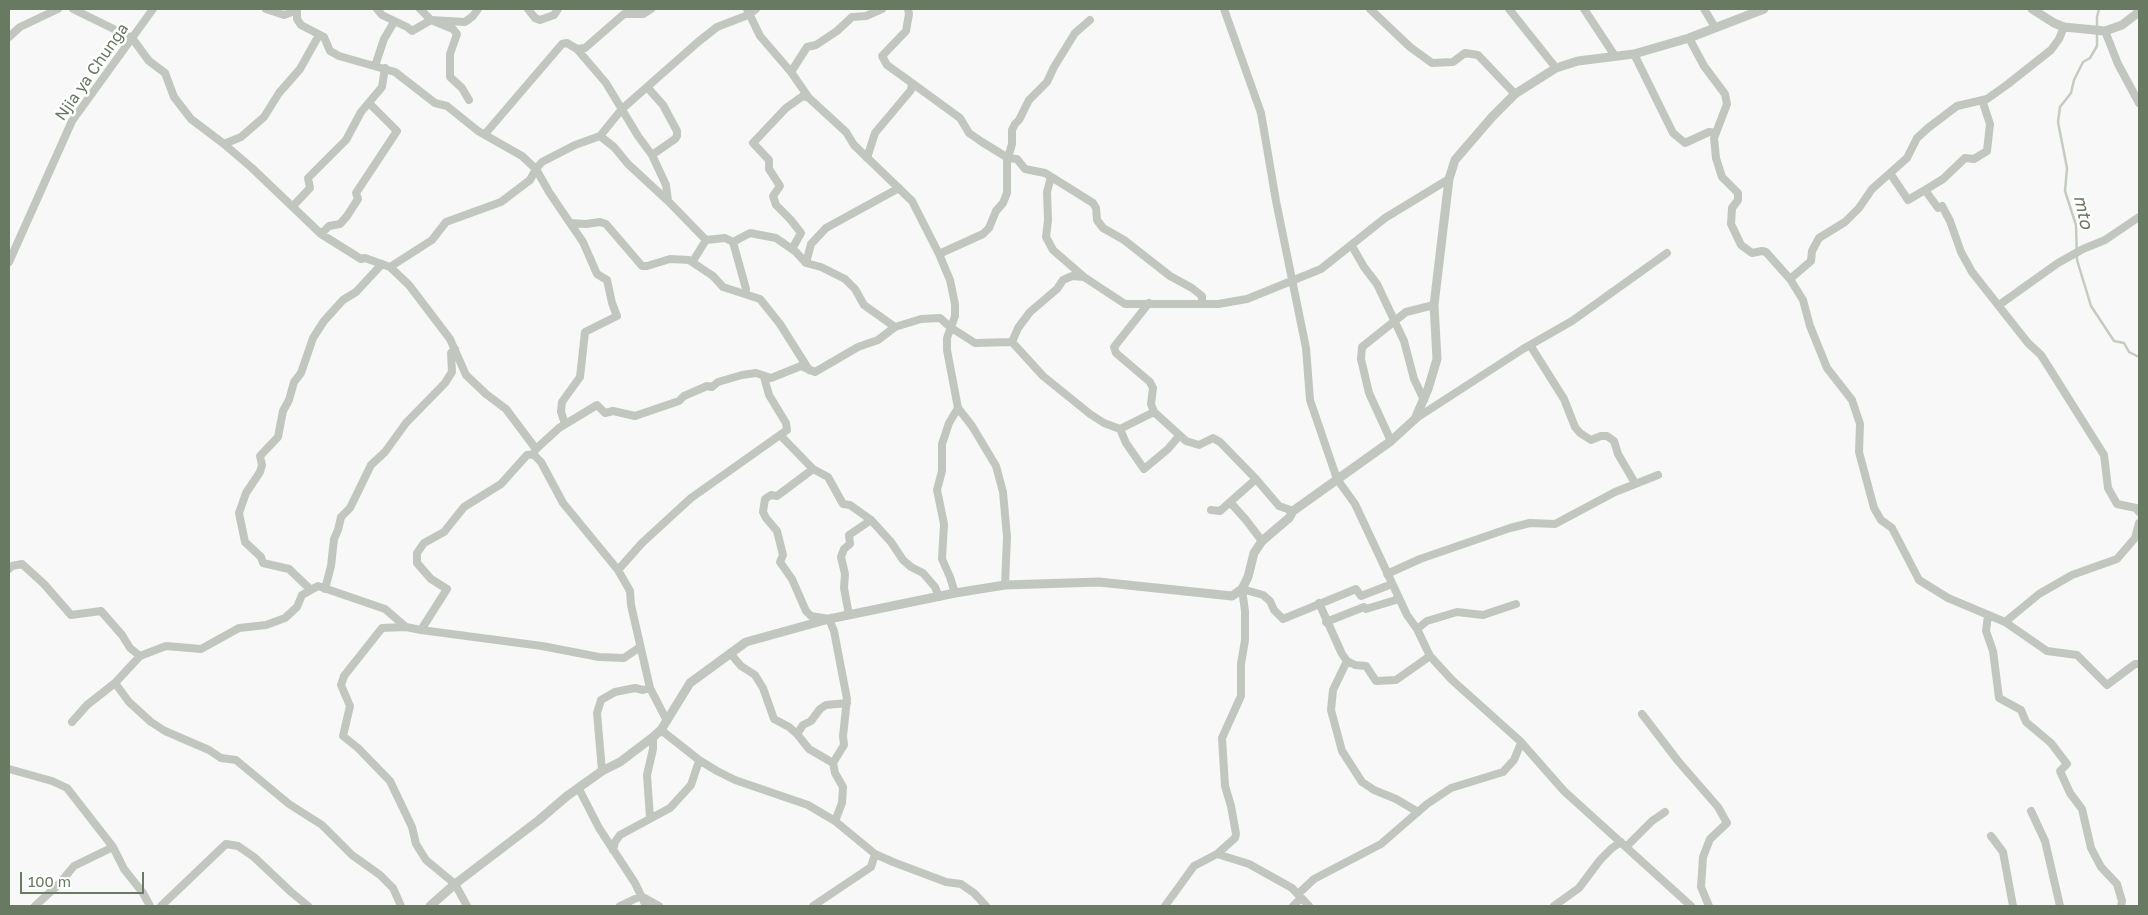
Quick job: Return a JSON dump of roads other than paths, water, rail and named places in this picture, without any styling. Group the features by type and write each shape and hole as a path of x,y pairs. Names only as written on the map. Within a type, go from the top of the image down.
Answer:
{"street":[{"path":"9,37 20,27 45,13 58,9"},
{"path":"73,9 132,38 149,61 165,73 174,97 191,119 252,168 321,234 361,258 386,266 410,284 455,349 466,375 506,409 535,452 563,503 618,570 630,591 631,605 650,688 667,721"},
{"name":"Njia ya Chunga","path":"9,262 72,121 153,9"},
{"path":"266,9 284,15 297,9 297,19 301,25 326,41 330,51 395,72 435,103 447,106 485,134 522,156 536,169 548,192 583,242 596,274 607,280 617,316 585,332 580,377 562,402 561,412 565,424"},
{"path":"377,9 382,16 412,31 431,20 465,22 478,9"},
{"path":"420,9 431,20 453,29 456,34 450,54 450,77 462,88 469,100"},
{"path":"528,9 535,18 540,20 554,16 558,9"},
{"path":"577,49 585,48 624,14 643,14 651,9"},
{"path":"310,589 289,569 263,563 261,557 244,542 239,513 246,493 260,472 262,465 260,456 278,437 283,411 289,400 294,382 301,373 314,338 324,321 343,300 356,292 386,266 432,240 446,222 501,202 530,180 542,162 575,145 600,136 622,109 659,75 717,27 756,9"},
{"path":"791,72 807,48 816,45 837,31 852,17 866,16 882,9"},
{"path":"908,9 906,31 882,56 887,64 960,118 969,133 1008,158 1017,159 1025,169 1045,173 1093,203 1096,208 1097,220 1103,228 1124,240 1170,276 1197,292 1202,296 1202,304"},
{"path":"1224,9 1262,113 1276,201 1306,348 1310,400 1337,479 1355,504 1406,615 1417,629 1430,656 1467,695 1521,743 1564,791 1692,906"},
{"path":"1370,9 1410,47 1432,63 1453,62 1465,53 1478,55 1514,94"},
{"path":"1509,9 1556,68"},
{"path":"1584,9 1615,56"},
{"path":"1704,9 1714,27"},
{"path":"1416,419 1437,359 1434,305 1449,179 1454,160 1514,94 1556,68 1578,61 1634,54 1689,38 1764,9"},
{"path":"2032,9 2064,27 2105,31 2122,24 2139,12"},
{"path":"748,12 760,36 791,72 809,98 846,132 867,158 912,202 939,254 950,280 955,304 955,316 947,338 947,350 958,408 972,426 996,466 1003,492 1008,537 1005,585"},
{"path":"939,254 983,234 989,228 996,211 1003,203 1006,193 1012,130 1025,106 1048,82 1054,67 1075,33 1090,20"},
{"path":"375,66 384,40 394,22"},
{"path":"1790,279 1811,261 1812,251 1819,238 1845,222 1859,208 1872,189 1907,158 1917,138 1957,106 1982,100 2008,84 2051,50 2059,39 2064,27"},
{"path":"2105,31 2118,64 2139,103"},
{"path":"224,144 242,137 264,117 279,93 300,68 319,35"},
{"path":"1689,38 1704,66 1725,94 1727,104 1714,138 1716,158 1722,177 1738,193 1738,200 1732,208 1731,224 1741,245 1752,253 1762,250 1766,252 1790,279 1802,300 1810,326 1828,368 1852,400 1860,424 1858,452 1874,508 1880,520 1892,528 1919,580 1948,598 2005,622 2047,651 2077,655 2107,685 2135,664 2139,664"},
{"path":"485,134 562,44 566,43 577,49 606,83 638,136 652,155 666,185 668,201"},
{"path":"1634,54 1673,133 1684,143 1709,132 1716,133"},
{"path":"293,206 310,188 308,178 346,140 361,112 382,87 385,68"},
{"path":"867,158 875,133 905,99 911,90 912,83"},
{"path":"648,87 663,105 678,136 652,155"},
{"path":"792,249 801,234 776,205 773,196 780,186 769,169 769,160 752,143 786,108 803,96 809,98"},
{"path":"1890,173 1908,200 1943,179 1965,158 1974,159 1988,150 1990,124 1982,100"},
{"path":"321,234 328,226 340,224 347,216 358,199 356,194 397,130 384,120 369,103"},
{"path":"600,136 614,147 628,164 706,240"},
{"path":"1051,177 1047,192 1048,220 1046,237 1053,250 1084,277 1125,304 1218,304 1247,299 1321,269 1385,218 1449,179"},
{"path":"806,263 811,244 826,228 899,188"},
{"path":"1924,190 1938,208 1942,206 1950,221 1961,252 1972,272 2028,343 2041,355 2104,455 2108,488 2117,504 2136,508 2139,512"},
{"path":"1999,305 2058,263 2083,249 2105,240 2139,217"},
{"path":"570,223 600,222 606,224 642,266 670,259 693,261 713,276 723,287 760,299 767,306 809,370"},
{"path":"733,242 750,233 776,238 792,249 806,263 821,267 845,279 855,289 864,305 895,327"},
{"path":"706,240 725,238 733,242 746,288 744,294"},
{"path":"693,261 706,240"},
{"path":"1352,246 1364,267 1377,284 1404,341 1414,380 1424,400"},
{"path":"430,906 455,884 539,820 567,796 602,771 620,762 653,737 661,730 690,683 746,642 829,619 955,593 1005,585 1077,582 1106,583 1232,596 1242,589 1248,577 1254,553 1262,541 1289,518 1293,511 1391,441 1416,419 1530,344 1572,321 1667,253"},
{"path":"1012,342 1018,328 1030,312 1057,289 1063,280 1072,276 1084,277"},
{"path":"1149,303 1114,347 1116,354 1150,382 1154,388 1151,404 1154,412 1186,441 1199,445 1213,438 1220,442 1256,478 1279,506 1293,511"},
{"path":"1391,441 1370,393 1361,359 1362,347 1368,340 1377,336 1406,312 1434,305"},
{"path":"420,630 446,588 431,578 417,563 417,553 424,543 444,532 464,508 501,484 527,455 535,452 565,424 596,405 605,413 613,411 635,416 657,410 684,396 707,386 712,387 725,380 756,373 771,378 802,366 815,372 858,347 878,340 895,327 921,319 940,318 950,327 975,343 1012,342 1043,376 1090,414 1120,429 1126,443 1144,470 1168,449 1179,436"},
{"path":"1530,344 1564,399 1575,427 1580,434 1591,440 1601,436 1608,436 1614,441 1618,454 1635,483"},
{"path":"326,589 334,539 341,517 350,508 371,465 385,452 406,423 445,383 452,372 451,353 455,349"},
{"path":"618,570 642,543 691,498 786,430 786,423 769,395 764,377"},
{"path":"955,593 942,559 944,524 937,490 942,471 942,444 949,422 958,408"},
{"path":"1120,429 1134,424 1154,412"},
{"path":"780,435 813,469 828,477 843,504 850,505 871,520 891,542 903,560 911,567 923,573 936,587 940,597"},
{"path":"813,469 777,496 771,495 765,499 763,512 777,531 783,555 780,562 792,579 806,610 811,616 829,619"},
{"path":"1387,574 1420,559 1510,528 1530,523 1555,524 1586,506 1635,483 1658,475"},
{"path":"1211,510 1220,511 1256,478"},
{"path":"1230,502 1262,541"},
{"path":"849,615 844,588 845,574 841,557 844,549 850,544 850,535 871,520"},
{"path":"2005,622 2040,594 2072,575 2118,559 2135,538 2139,523"},
{"path":"9,569 12,566 22,564 44,584 71,615 101,611 122,635 130,648 140,656"},
{"path":"1242,589 1263,595 1270,601 1278,616 1282,619 1356,589 1361,596 1392,584"},
{"path":"72,722 88,705 115,683 140,656 166,646 201,648 239,628 266,624 285,618 292,614 302,595 318,586 385,609 406,627"},
{"path":"1165,906 1194,866 1217,854 1235,838 1236,834 1225,786 1222,738 1241,696 1240,686 1245,640 1245,611 1242,589"},
{"path":"1326,622 1364,607 1366,610 1399,599"},
{"path":"1318,603 1347,660 1361,667 1366,666 1376,681 1396,680 1408,674 1410,669 1430,656"},
{"path":"1417,629 1428,621 1457,612 1483,615 1516,604"},
{"path":"1988,615 1986,631 1993,651 2000,698 2020,710 2026,722 2051,743 2067,764 2060,771 2070,793 2082,810 2091,848 2101,867 2117,884 2122,901 2121,906"},
{"path":"829,619 834,631 847,703 842,736 844,745 833,763 835,774 843,787 842,803 835,821"},
{"path":"467,906 455,884 426,860 416,844 412,827 390,781 358,748 343,736 350,706 341,685 344,676 382,628 406,627 542,646 599,658 624,658 640,647"},
{"path":"730,653 742,666 755,675 763,688 774,719 789,727 809,749 833,763"},
{"path":"1347,660 1333,690 1331,710 1342,751 1362,782 1418,812"},
{"path":"115,683 130,702 151,722 165,731 209,750 221,758 236,760 289,804 322,825 352,855 380,875 393,888 401,906"},
{"path":"602,771 596,713 600,700 615,692 635,688 643,690 650,688"},
{"path":"797,734 826,705 847,703"},
{"path":"1642,714 1678,762 1718,807 1726,823 1710,839 1703,857 1701,888 1709,906"},
{"path":"661,730 700,761 735,780 808,805 835,821 875,854 946,882 961,884 974,893 986,906"},
{"path":"650,818 647,774 653,749 653,737"},
{"path":"1293,906 1314,879 1327,871 1346,864 1381,844 1418,812 1451,788 1503,772 1514,760 1521,743"},
{"path":"613,850 614,842 620,835 670,808 691,785 700,761"},
{"path":"9,768 52,781 67,788 113,847 124,869 143,893 148,906"},
{"path":"578,789 642,896 646,906"},
{"path":"2031,810 2045,841 2060,906"},
{"path":"1554,906 1579,888 1600,860 1612,848 1623,844 1665,812"},
{"path":"1991,836 2003,852 2013,906"},
{"path":"160,906 226,844 238,846 254,857 308,906"},
{"path":"35,906 60,884 74,866 113,847"},
{"path":"813,906 871,867 875,854"},
{"path":"1217,854 1249,864 1292,888 1309,906"},
{"path":"620,906 642,896"},
{"path":"642,896 659,906"}],"waterway":[{"name":"mto","path":"2099,9 2097,17 2097,46 2090,58 2083,62 2074,80 2071,93 2060,107 2058,122 2067,168 2065,191 2076,225 2077,260 2091,306 2114,341 2124,343 2129,352 2139,357"}]}
